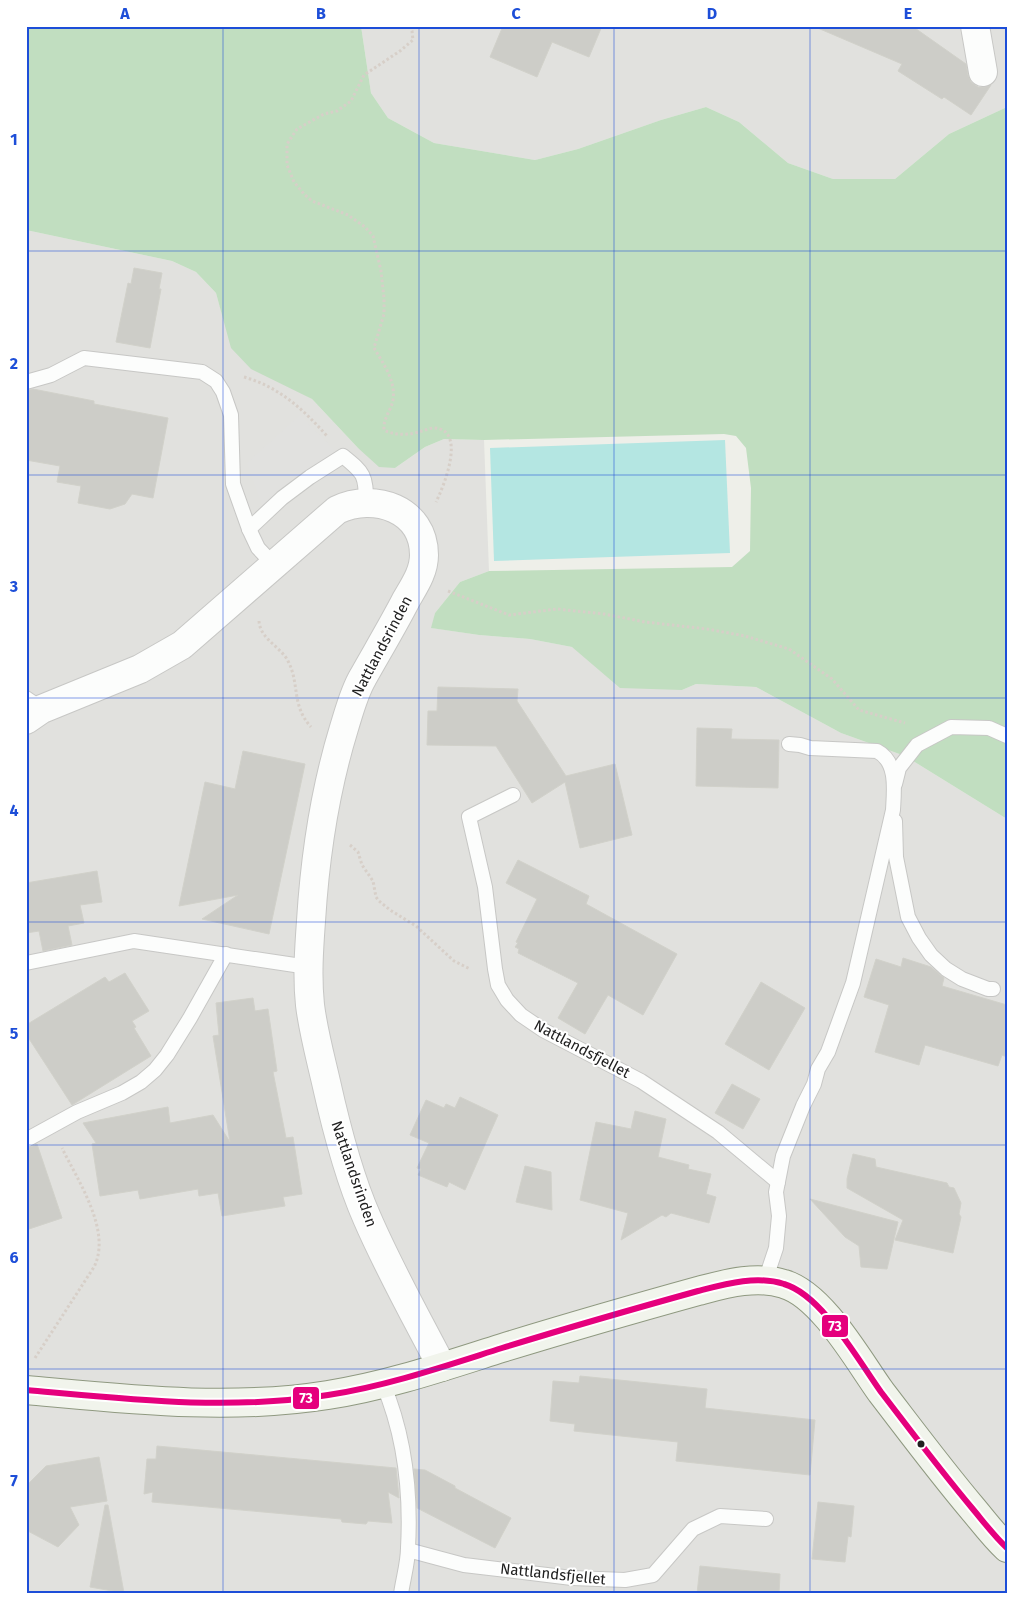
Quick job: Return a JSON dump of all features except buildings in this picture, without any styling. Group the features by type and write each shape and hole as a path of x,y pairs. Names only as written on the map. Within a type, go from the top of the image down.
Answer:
{"street":[{"path":"975,26 983,72"},
{"path":"32,709 140,669 182,644 338,510 348,505 366,502 384,504 399,510 413,522"},
{"name":"Nattlandsrinden","path":"413,522 420,537 424,555 421,573 361,680 344,727 328,791 313,887 308,967 310,1005 318,1050 333,1114 347,1161 370,1224 442,1367"},
{"path":"26,1390 147,1400 220,1403 268,1401 327,1395 383,1384 698,1290 724,1284 769,1281 785,1284 799,1291 828,1318 949,1480 1007,1548"}],"lane":[{"path":"26,382 51,375 84,358 202,372 216,381 223,392 231,415 234,484 266,573"},
{"path":"249,529 282,498 343,456 364,475 366,502"},
{"path":"769,1281 769,1269 776,1248 779,1216 776,1192 783,1156 814,1084 818,1069 828,1052 853,983 893,810 895,783 899,768 916,745 951,727 989,728 1007,736"},
{"path":"789,744 810,748 866,749 877,751 884,755 892,769 895,783 896,857 908,917 919,938 946,969 962,979 988,989 993,989"},
{"name":"Nattlandsfjellet","path":"513,795 469,817 485,887 498,984 507,1000 522,1015 543,1030 641,1080 718,1132 778,1182"},
{"path":"26,963 134,942 308,967"},
{"path":"26,1140 77,1112 122,1093 142,1082 155,1070 167,1055 190,1018 226,954"},
{"path":"383,1384 394,1409 405,1463 408,1550 401,1594"},
{"name":"Nattlandsfjellet","path":"408,1550 464,1565 572,1578 624,1580 653,1574 693,1529 720,1516 766,1519"}],"path":[{"path":"410,26 412,40 400,51 364,75 351,101 338,111 324,114 296,128 287,144 287,165 294,182 312,201 348,215 365,227 373,236 377,247 384,298 384,314 374,348 387,370 393,399 383,423 384,430 390,433 410,434 432,428 440,429 449,436 451,448 450,464 437,501 413,522"},
{"path":"216,381 228,372 274,389 308,414 343,456"},
{"path":"266,573 268,596 259,626 288,660 292,670 300,711 314,730 338,749"},
{"path":"421,573 440,588 509,615 557,609 604,614 645,622 707,629 744,636 789,649 832,679 858,710 907,723 930,738"},
{"path":"321,837 354,847 358,852 362,865 373,881 376,897 379,901 416,926 454,960 498,984"},
{"path":"32,1363 94,1267 99,1252 99,1238 94,1213 51,1127"}],"shaded area":[{"path":"361,26 1007,26 1007,107 949,134 895,179 833,179 788,163 739,122 706,107 661,120 578,149 535,160 434,143 388,118 371,93"},
{"path":"26,230 172,261 196,272 216,293 232,348 312,399 358,448 395,468 425,447 444,439 484,440 489,571 460,582 435,613 432,628 479,635 530,639 572,647 682,690 696,684 756,687 841,733 905,756 1007,819 1007,1594 26,1594"},
{"path":"300,415 336,452 263,507 247,463"},
{"path":"725,440 730,553 494,561 490,448"}],"green space":[{"path":"26,26 361,26 371,93 388,118 434,143 535,160 578,149 661,120 706,107 739,122 788,163 833,179 895,179 949,134 1007,107 1007,819 905,756 841,733 756,687 696,684 682,690 620,688 572,647 530,639 479,635 431,628 435,613 460,582 489,571 732,567 750,551 751,488 746,448 736,436 724,434 484,440 444,439 425,447 395,468 379,467 358,448 312,399 251,369 231,348 216,293 196,272 172,261 26,230"}],"transit line":[{"name":"73","path":"26,1390 139,1400 215,1403 290,1400 328,1395 416,1375 575,1326 708,1288 752,1280 773,1281 798,1290 825,1315 948,1479 1007,1548"}]}
